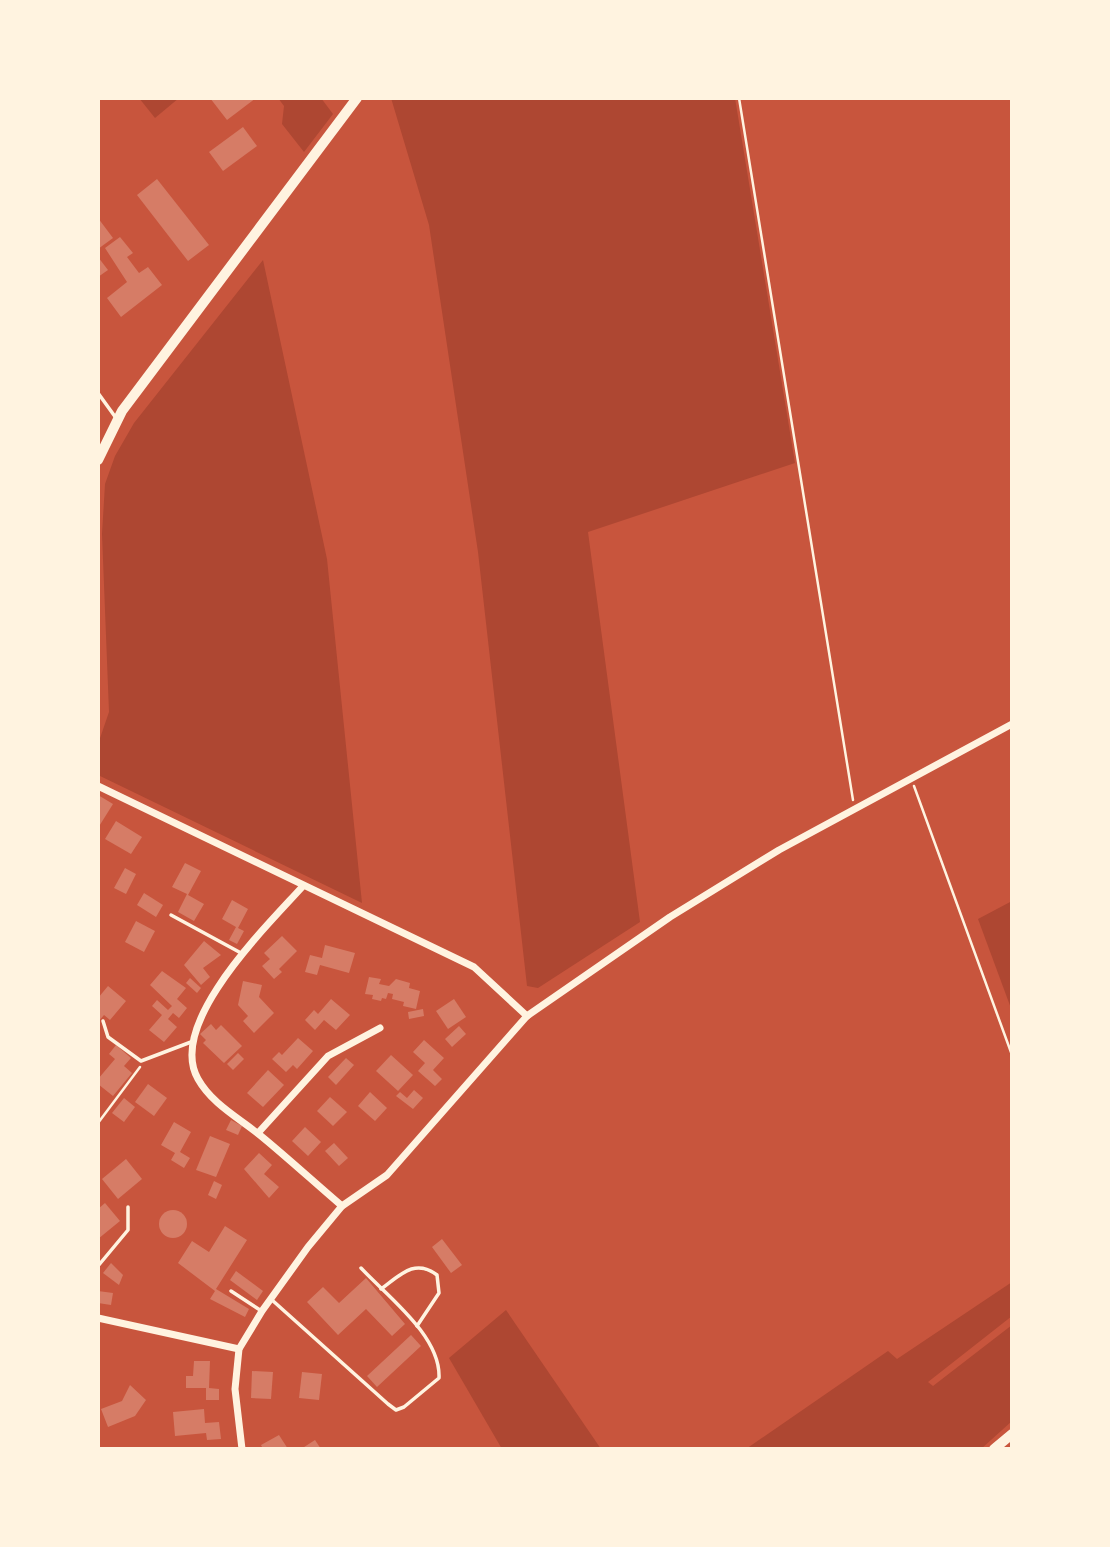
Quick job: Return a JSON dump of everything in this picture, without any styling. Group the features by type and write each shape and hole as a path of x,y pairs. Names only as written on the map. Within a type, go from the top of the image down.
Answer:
{"street":[{"path":"98,460 117,419 357,98"},
{"path":"242,1449 235,1389 239,1349 262,1311 307,1247 342,1206 387,1175 527,1016 670,917 854,808 1012,724"},
{"path":"98,786 474,967 527,1016"},
{"path":"303,886 243,954 212,996 191,1042 196,1077 215,1101 258,1133 342,1206"},
{"path":"258,1133 328,1056 380,1028"},
{"path":"98,1318 239,1349"},
{"path":"994,1449 1012,1434"}],"lane":[{"path":"98,393 117,419"},
{"path":"171,915 243,954"},
{"path":"103,1021 108,1037 141,1061 191,1042"},
{"path":"98,1266 128,1230 128,1207"},
{"path":"380,1289 413,1268 422,1266 437,1275 439,1293 418,1326"},
{"path":"271,1299 396,1410 404,1407 439,1378 436,1357 427,1337 418,1326 361,1268"},
{"path":"231,1291 262,1311"}],"path":[{"path":"739,98 854,808"},
{"path":"911,777 1012,1055"},
{"path":"98,1123 144,1062"}],"shaded area":[{"path":"139,98 179,98 155,118"},
{"path":"278,98 321,98 333,114 304,152 282,124 284,106"},
{"path":"391,98 735,98 795,463 588,532 640,922 538,988 527,986 478,552 429,225"},
{"path":"263,260 327,559 362,903 98,775 98,744 109,712 102,534 105,484 115,456 134,423"},
{"path":"1012,901 1012,1011 978,919"},
{"path":"1012,1282 1012,1316 928,1382 933,1386 1012,1325 1012,1421 981,1449 746,1449 888,1351 897,1359"},
{"path":"506,1310 601,1449 502,1449 449,1358"}],"building":[{"path":"210,98 256,98 227,120"},
{"path":"243,127 257,146 223,171 209,152"},
{"path":"157,179 209,245 188,261 137,195"},
{"path":"98,218 113,238 98,249"},
{"path":"120,237 133,253 127,257 139,273 148,267 162,285 121,317 107,298 127,282 105,248"},
{"path":"98,257 108,270 98,277"},
{"path":"98,795 113,804 98,828"},
{"path":"116,821 142,837 131,854 105,839"},
{"path":"185,863 201,871 188,895 204,904 194,921 178,912 187,894 172,887"},
{"path":"125,868 136,874 126,894 114,888"},
{"path":"144,893 163,905 156,917 137,905"},
{"path":"232,900 248,909 238,928 244,931 237,944 229,940 236,927 222,919"},
{"path":"136,921 155,931 144,952 125,942"},
{"path":"282,936 297,951 279,969 282,972 274,979 262,966 270,959 264,953"},
{"path":"204,941 221,955 203,968 210,977 201,985 184,965"},
{"path":"325,945 355,953 349,973 320,965 317,975 305,972 310,955 322,958"},
{"path":"162,971 186,988 177,999 187,1008 179,1018 173,1013 168,1019 177,1027 164,1042 149,1030 162,1015 152,1006 157,1000 168,1010 172,1006 150,985"},
{"path":"369,977 381,979 379,984 389,986 396,979 410,983 409,988 420,991 416,1009 403,1006 404,1002 392,999 393,994 388,993 386,999 382,998 381,1001 372,999 373,995 365,994"},
{"path":"190,978 201,988 197,993 186,983"},
{"path":"243,981 262,985 259,997 274,1013 254,1033 243,1021 248,1016 238,1005"},
{"path":"108,986 126,1001 110,1020 104,1015 98,1022 98,998"},
{"path":"331,999 350,1015 336,1030 324,1020 315,1030 305,1020 314,1010 318,1014"},
{"path":"454,999 466,1017 448,1029 436,1011"},
{"path":"423,1009 424,1016 409,1019 408,1012"},
{"path":"211,1024 216,1030 221,1025 242,1046 224,1063 203,1043 206,1040 200,1034"},
{"path":"459,1026 466,1034 452,1047 445,1039"},
{"path":"298,1038 313,1051 297,1069 293,1065 286,1072 272,1059 279,1052 282,1055"},
{"path":"424,1040 444,1058 433,1070 442,1079 435,1086 418,1071 425,1063 413,1052"},
{"path":"116,1045 131,1058 124,1066 132,1073 113,1096 98,1084 98,1079 115,1059 109,1054"},
{"path":"238,1053 244,1059 233,1070 227,1064"},
{"path":"391,1055 413,1075 398,1091 376,1071"},
{"path":"346,1058 354,1065 336,1085 328,1077"},
{"path":"268,1070 284,1085 263,1107 247,1093"},
{"path":"148,1084 167,1098 154,1116 135,1102"},
{"path":"414,1090 423,1098 413,1109 396,1096 400,1092 407,1098"},
{"path":"370,1092 387,1108 375,1121 358,1106"},
{"path":"330,1097 347,1112 333,1126 317,1111"},
{"path":"124,1098 135,1107 124,1122 112,1113"},
{"path":"231,1120 242,1126 238,1135 226,1130"},
{"path":"174,1122 191,1132 180,1152 190,1158 184,1168 171,1160 175,1153 161,1145"},
{"path":"305,1127 321,1142 308,1156 292,1141"},
{"path":"210,1136 230,1144 216,1177 196,1170"},
{"path":"334,1143 348,1158 339,1166 325,1151"},
{"path":"259,1153 272,1165 264,1174 279,1187 269,1198 244,1169"},
{"path":"126,1159 142,1179 118,1199 102,1179"},
{"path":"214,1181 222,1185 216,1199 208,1195"},
{"path":"105,1203 120,1221 98,1239 98,1209"},
{"path":"173,1210 183,1214 187,1224 183,1234 173,1238 163,1234 159,1224 163,1214"},
{"path":"225,1226 247,1240 216,1289 249,1309 245,1317 210,1299 215,1291 178,1263 192,1241 209,1252"},
{"path":"442,1239 462,1265 451,1273 432,1247"},
{"path":"111,1263 123,1275 119,1285 103,1273"},
{"path":"236,1271 263,1291 257,1300 230,1280"},
{"path":"366,1278 405,1324 392,1336 366,1309 338,1335 307,1302 323,1287 339,1303"},
{"path":"98,1291 113,1293 111,1305 98,1303"},
{"path":"411,1335 421,1346 377,1387 367,1376"},
{"path":"194,1361 210,1361 209,1388 219,1389 219,1400 206,1400 206,1388 186,1388 186,1376 193,1376"},
{"path":"252,1371 273,1372 271,1399 251,1398"},
{"path":"302,1372 322,1374 319,1400 299,1398"},
{"path":"130,1385 146,1400 135,1416 108,1427 101,1409 122,1401"},
{"path":"204,1409 205,1423 219,1422 221,1439 207,1440 206,1433 175,1436 173,1412"},
{"path":"279,1435 288,1449 263,1449 261,1445"},
{"path":"315,1440 321,1449 301,1449"}]}
